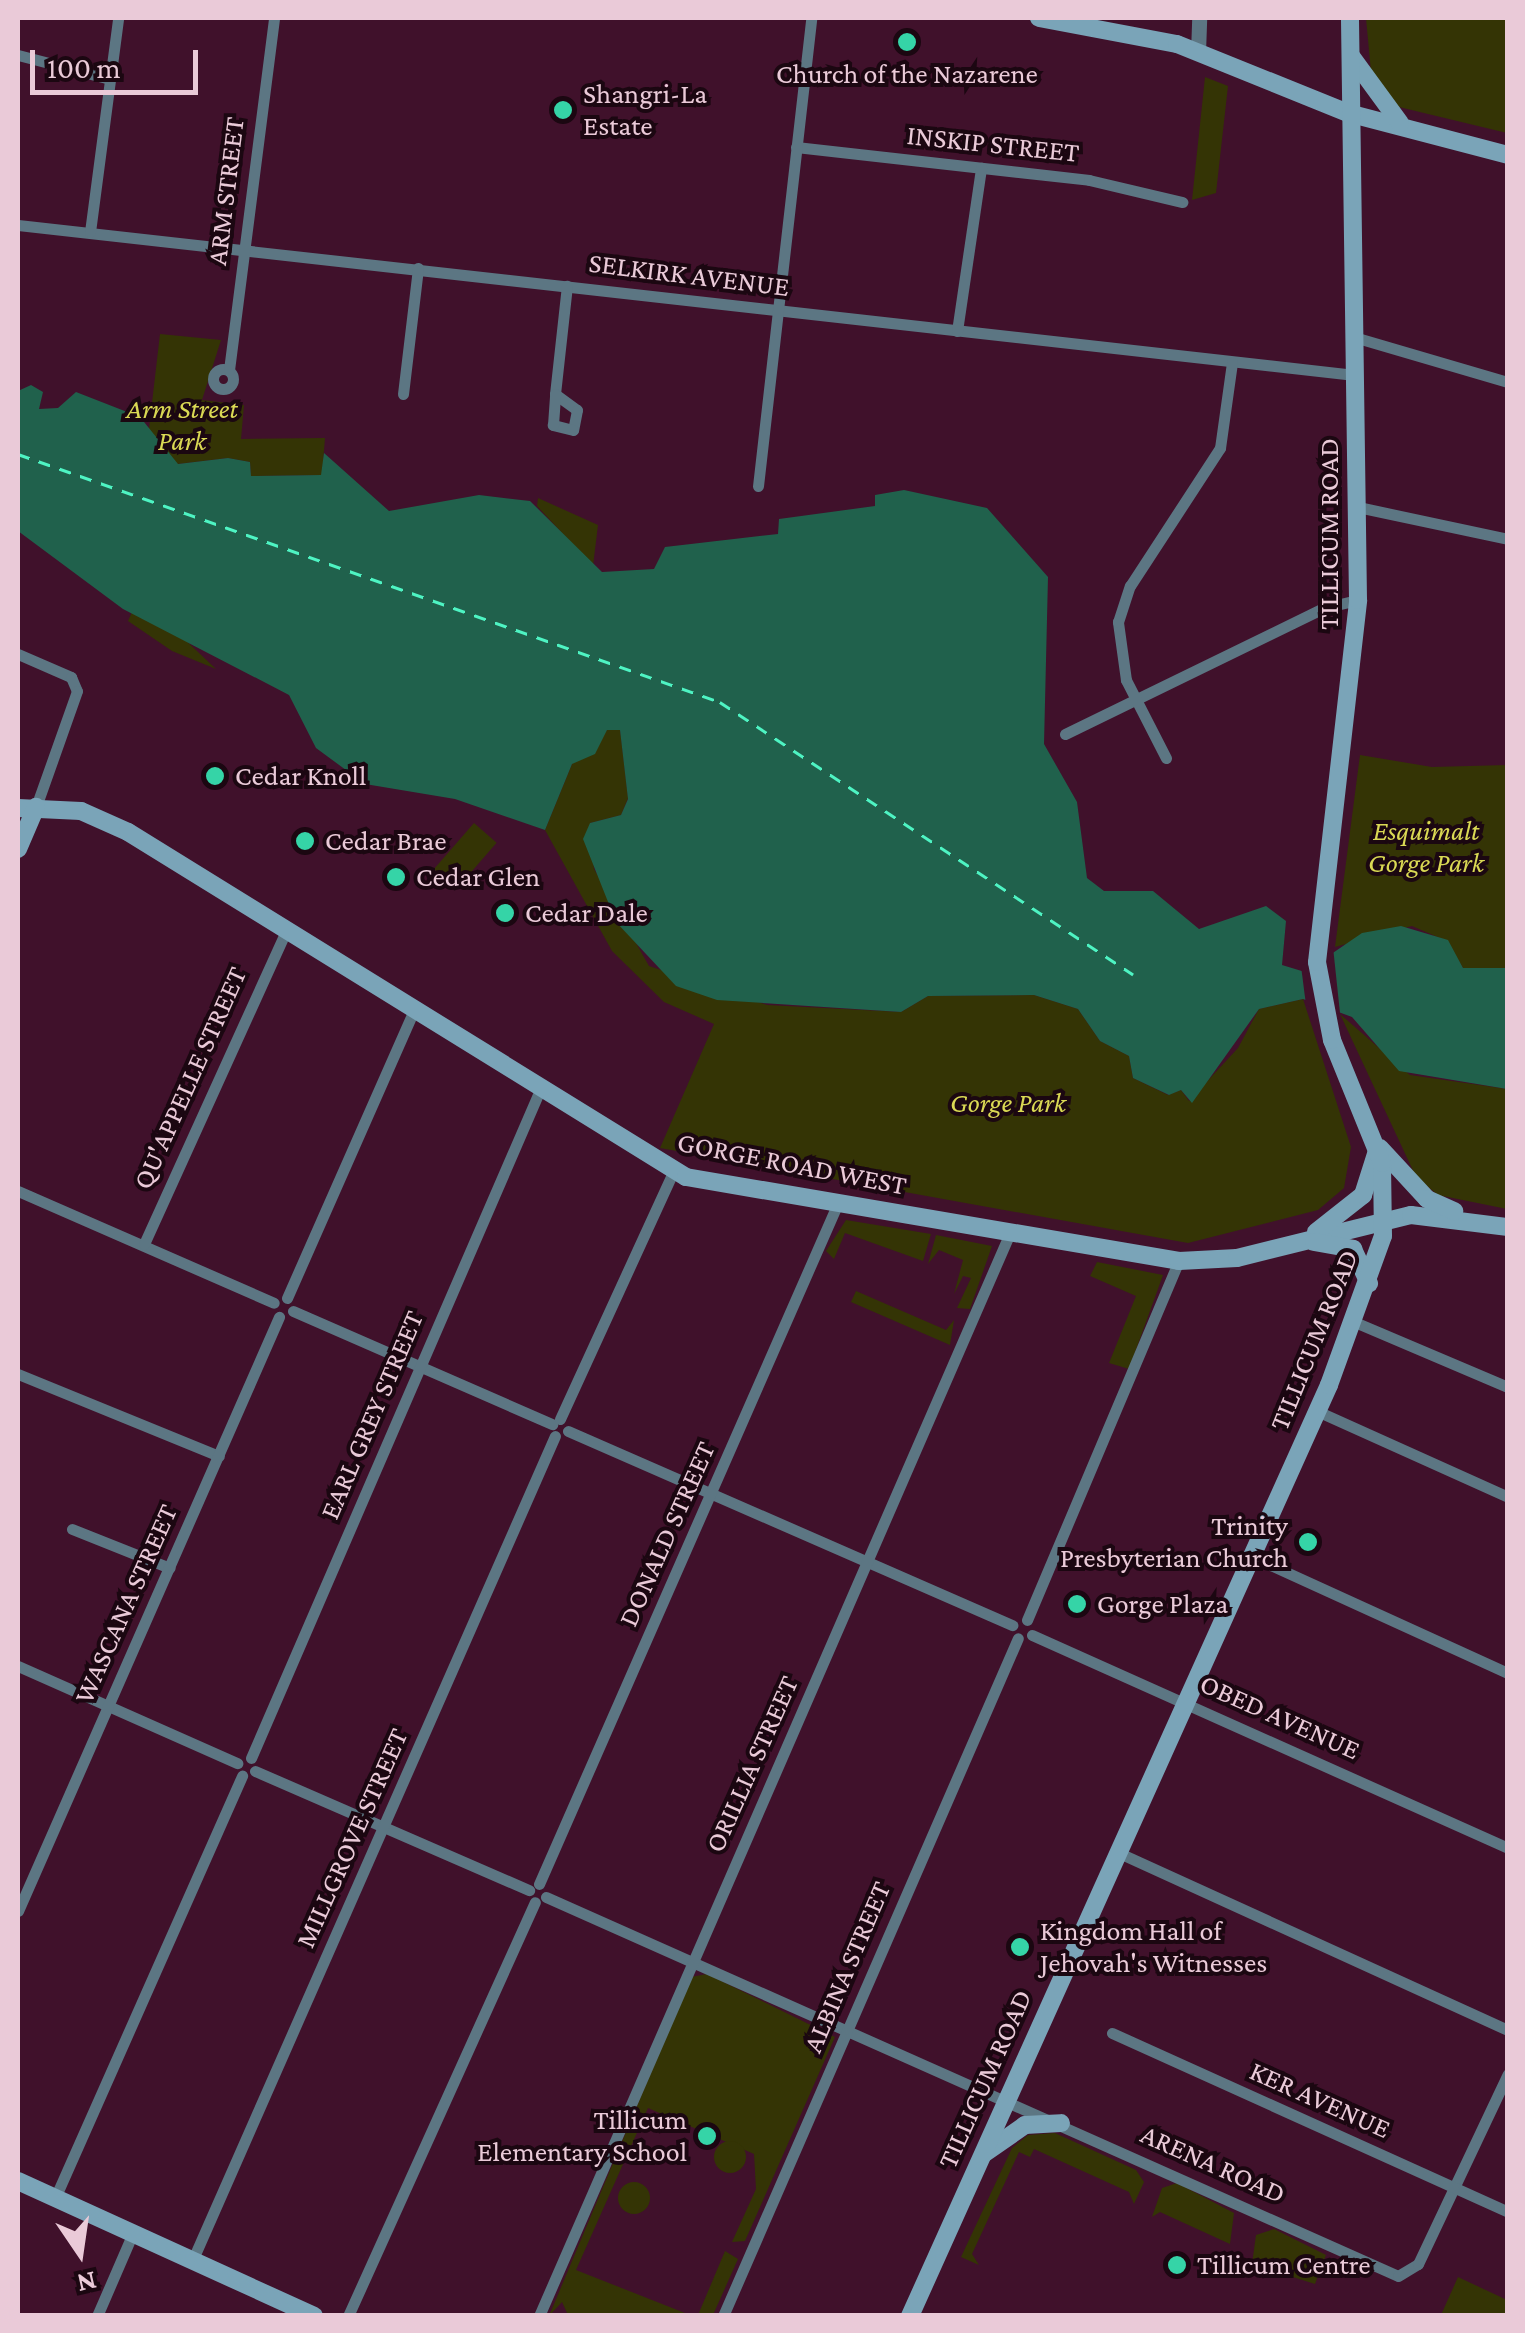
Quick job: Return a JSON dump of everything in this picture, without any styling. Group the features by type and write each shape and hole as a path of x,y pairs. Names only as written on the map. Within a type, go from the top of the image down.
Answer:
{"main road":[{"path":"1039,18 1198,52 1348,113 1508,155"},
{"name":"TILLICUM ROAD","path":"910,2316 1357,1322 1385,1219 1376,1144 1325,1018 1317,946 1358,600 1348,113 1350,18"},
{"path":"1350,52 1384,111 1428,134"},
{"path":"18,849 27,807"},
{"name":"GORGE ROAD WEST","path":"27,807 102,818 673,1172 1179,1261 1303,1241 1385,1219 1508,1227"},
{"path":"1376,1144 1427,1199 1485,1223"},
{"path":"1303,1241 1363,1195 1376,1144"},
{"path":"1303,1241 1353,1249 1369,1286"},
{"path":"981,2157 1015,2130 1060,2123"},
{"path":"18,2181 193,2260 278,2308 314,2316"}],"street":[{"path":"90,232 118,18"},
{"name":"ARM STREET","path":"229,370 274,18"},
{"path":"758,486 811,18"},
{"path":"1198,18 1198,52"},
{"path":"18,55 110,78"},
{"name":"INSKIP STREET","path":"796,147 982,168 1182,202"},
{"path":"957,331 982,168"},
{"name":"SELKIRK AVENUE","path":"18,225 1355,375"},
{"path":"404,394 418,268"},
{"path":"555,394 567,286"},
{"path":"1354,337 1508,382"},
{"path":"1166,758 1119,658 1121,606 1220,448 1232,363"},
{"path":"1358,507 1508,539"},
{"path":"1065,734 1324,608 1358,600"},
{"path":"18,654 75,684 27,807"},
{"name":"QU'APPELLE STREET","path":"144,1244 285,933"},
{"path":"18,1191 274,1303 287,1298 413,1012"},
{"name":"EARL GREY STREET","path":"245,1770 539,1092"},
{"name":"MILLGROVE STREET","path":"193,2260 673,1172"},
{"name":"DONALD STREET","path":"348,2316 838,1203"},
{"name":"ORILLIA STREET","path":"539,2316 1010,1232"},
{"path":"1015,1632 1027,1620 1179,1261"},
{"path":"287,1298 293,1311 869,1562 1015,1632 1032,1634 1027,1620"},
{"path":"274,1303 278,1317 293,1311"},
{"name":"WASCANA STREET","path":"18,1911 278,1317"},
{"path":"1357,1322 1508,1387"},
{"path":"18,1374 219,1456"},
{"path":"1317,1411 1508,1497"},
{"path":"72,1529 170,1568"},
{"path":"1250,1556 1508,1673"},
{"name":"ALBINA STREET","path":"722,2316 1015,1632"},
{"name":"OBED AVENUE","path":"1032,1634 1508,1848"},
{"name":"ARENA ROAD","path":"18,1666 245,1770 384,1826 1007,2099 1398,2276 1418,2264 1453,2187"},
{"path":"56,2198 245,1770"},
{"path":"1116,1852 1508,2030"},
{"name":"KER AVENUE","path":"1112,2033 1508,2212"},
{"path":"1453,2187 1508,2074"},
{"path":"97,2316 133,2233"}],"green space":[{"path":"1366,18 1507,18 1507,133 1399,107 1371,72"},
{"path":"1205,77 1228,86 1216,193 1192,200"},
{"name":"Arm Street Park","path":"160,334 221,340 202,400 244,405 241,439 325,438 322,475 251,476 250,462 228,458 177,464 148,437"},
{"path":"538,498 598,525 593,566 537,506"},
{"path":"132,612 180,635 216,669 172,651 128,621"},
{"name":"Gorge Park","path":"620,729 628,798 621,815 590,823 594,869 649,966 767,1005 901,1012 928,996 1034,995 1078,1009 1100,1041 1129,1056 1133,1078 1168,1095 1181,1090 1189,1101 1238,1048 1259,1009 1303,999 1351,1147 1344,1188 1318,1210 1188,1243 660,1148 714,1024 664,1002 612,951 545,830 572,764 607,730"},
{"name":"Esquimalt Gorge Park","path":"1360,755 1432,767 1507,765 1507,968 1463,968 1447,941 1412,926 1335,947"},
{"path":"474,823 497,843 457,889 434,869"},
{"path":"1340,1014 1410,1075 1507,1089 1507,1209 1438,1195 1416,1177"},
{"path":"846,1220 931,1234 923,1261 845,1233 834,1259 826,1251"},
{"path":"936,1235 992,1246 970,1309 957,1308 971,1278 963,1276 954,1294 963,1260 939,1250 928,1264"},
{"path":"1097,1262 1163,1275 1129,1369 1109,1363 1136,1296 1090,1276"},
{"path":"856,1291 946,1330 954,1320 950,1345 851,1302"},
{"path":"707,1974 835,2037 745,2241 732,2242 756,2189 754,2154 648,2108 576,2270 690,2315 568,2315 562,2302 549,2316 691,1977"},
{"path":"1055,2133 1136,2170 1144,2182 1134,2204 1129,2192 1034,2149 1030,2157 1019,2152 972,2254 979,2265 961,2257 1012,2148 1028,2135"},
{"path":"730,2141 741,2146 746,2157 741,2168 730,2173 719,2168 714,2157 719,2146"},
{"path":"634,2182 645,2187 650,2198 645,2209 634,2214 623,2209 618,2198 623,2187"},
{"path":"1177,2183 1234,2213 1230,2244 1160,2212 1152,2217 1162,2188"},
{"path":"1274,2229 1326,2255 1315,2284 1252,2264 1256,2235"},
{"path":"725,2251 738,2259 713,2315 698,2315"},
{"path":"1458,2277 1507,2300 1507,2315 1441,2315"}],"shaded area":[{"path":"31,385 43,392 39,409 58,408 76,392 140,417 178,464 228,458 250,462 251,476 321,475 324,453 389,511 479,495 530,501 602,572 654,569 665,547 778,534 779,519 875,506 875,495 904,490 987,508 1048,577 1044,744 1077,802 1087,878 1104,891 1153,891 1199,929 1266,906 1286,921 1282,965 1305,972 1362,933 1401,926 1448,940 1463,968 1507,968 1507,1089 1399,1071 1352,1017 1303,999 1259,1009 1192,1103 1181,1090 1169,1095 1133,1078 1129,1056 1100,1041 1078,1009 1034,995 928,996 901,1012 717,1000 676,986 616,922 583,839 590,823 621,815 628,799 620,730 607,730 595,754 572,764 545,830 455,799 365,784 316,748 289,695 123,609 18,531 18,391"}],"pier":[{"path":"1333,947 1340,1013 1334,1015 1306,1005 1301,966"}],"ferry route":[{"path":"18,454 720,702 1133,974"}],"place":[{"name":"Church of the Nazarene","path":"907,42"},
{"name":"Shangri-La Estate","path":"563,110"},
{"name":"Cedar Knoll","path":"215,776"},
{"name":"Cedar Brae","path":"305,841"},
{"name":"Cedar Glen","path":"396,877"},
{"name":"Cedar Dale","path":"505,913"},
{"name":"Trinity Presbyterian Church","path":"1308,1542"},
{"name":"Gorge Plaza","path":"1077,1604"},
{"name":"Kingdom Hall of Jehovah's Witnesses","path":"1020,1947"},
{"name":"Tillicum Elementary School","path":"707,2136"},
{"name":"Tillicum Centre","path":"1177,2265"}]}
